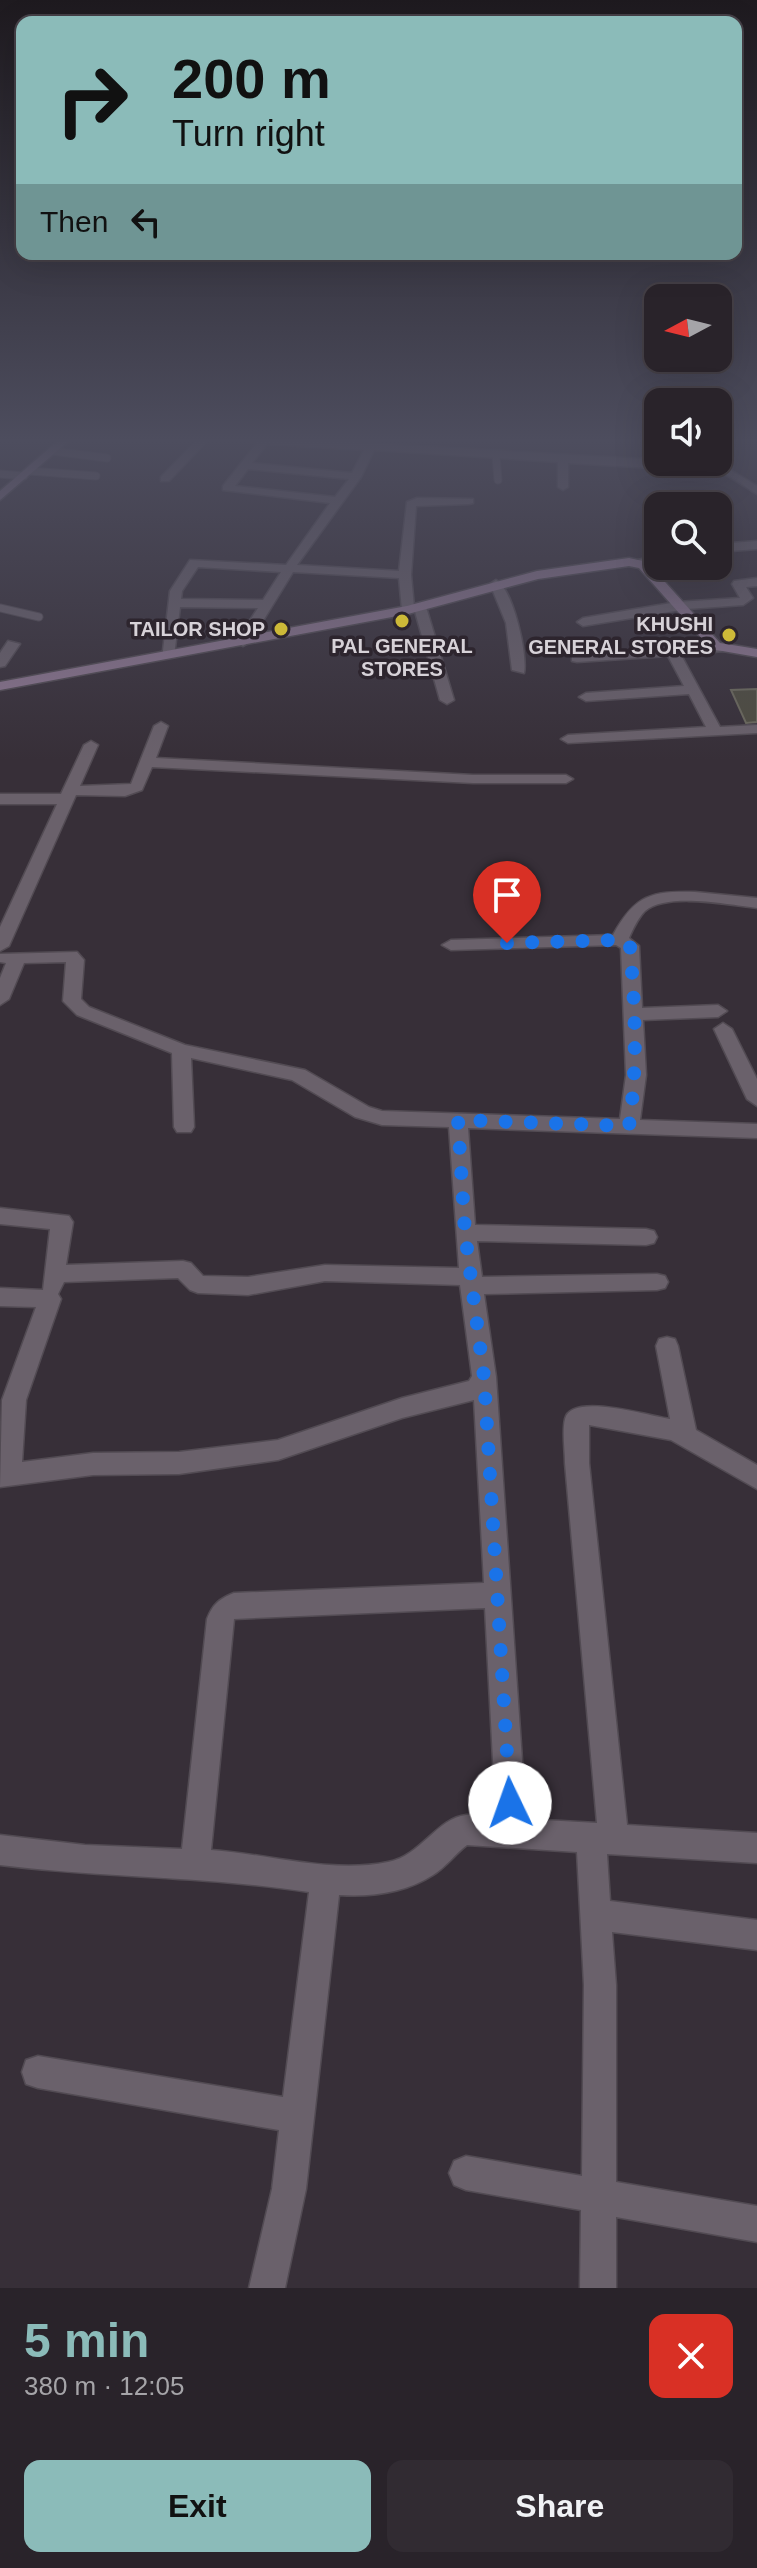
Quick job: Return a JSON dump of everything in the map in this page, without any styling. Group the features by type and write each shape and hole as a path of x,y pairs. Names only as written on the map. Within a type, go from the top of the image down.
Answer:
{"street":[{"path":"243,642 306,546"},
{"path":"407,546 405,575 447,700"},
{"path":"0,686 414,608 537,575 644,561"},
{"path":"636,562 643,565 679,607 690,613 719,648"},
{"path":"167,656 176,591 194,563 405,575"},
{"path":"583,622 743,601 747,598 738,584 757,582"},
{"path":"496,584 512,623 519,670"},
{"path":"174,603 267,604"},
{"path":"0,663 13,644"},
{"path":"577,658 719,648 757,653"},
{"path":"673,653 715,730"},
{"path":"586,697 693,690"},
{"path":"0,799 132,790 161,726"},
{"path":"568,739 757,729"},
{"path":"0,946 91,745"},
{"path":"147,762 473,779 566,779"},
{"path":"0,894 23,894"},
{"path":"619,940 638,909 654,900 675,897 757,903"},
{"path":"451,945 619,940 630,946 636,1014 636,1075 629,1126"},
{"path":"0,999 8,958 71,956 75,960 72,1001 76,1008 181,1050 298,1075 362,1112 382,1118 757,1131"},
{"path":"636,1014 720,1020 757,1099"},
{"path":"181,1050 184,1127"},
{"path":"458,1120 465,1233 484,1377 512,1833"},
{"path":"0,1216 62,1222 50,1299 14,1400 4,1475 93,1464 179,1463 278,1450 402,1408 477,1389 484,1377"},
{"path":"465,1233 646,1237"},
{"path":"54,1274 183,1269 198,1284 248,1286 325,1273 470,1281 657,1282"},
{"path":"0,1297 50,1299"},
{"path":"667,1346 686,1427 680,1433"},
{"path":"598,2288 600,1985 596,1915 602,1837 577,1463 577,1419 585,1414 680,1433 757,1478"},
{"path":"195,1865 220,1619 225,1610 234,1605 498,1595"},
{"path":"0,1850 94,1861 251,1868 325,1882 372,1879 410,1871 433,1858 446,1839 464,1830 757,1848"},
{"path":"267,2288 289,2189 325,1882"},
{"path":"596,1915 757,1935"},
{"path":"38,2072 298,2116"},
{"path":"466,2173 757,2224"}],"lane":[{"path":"0,608 39,617"}],"building":[{"path":"757,689 757,722 746,723 731,690"}],"place":[{"name":"PAL GENERAL STORES","path":"402,621"},
{"name":"TAILOR SHOP","path":"281,629"},
{"name":"KHUSHI GENERAL STORES","path":"729,635"}],"route":[{"path":"507,943 626,942 630,946 636,1014 636,1075 629,1126 458,1120 465,1233 477,1347 484,1377 510,1803"}]}
